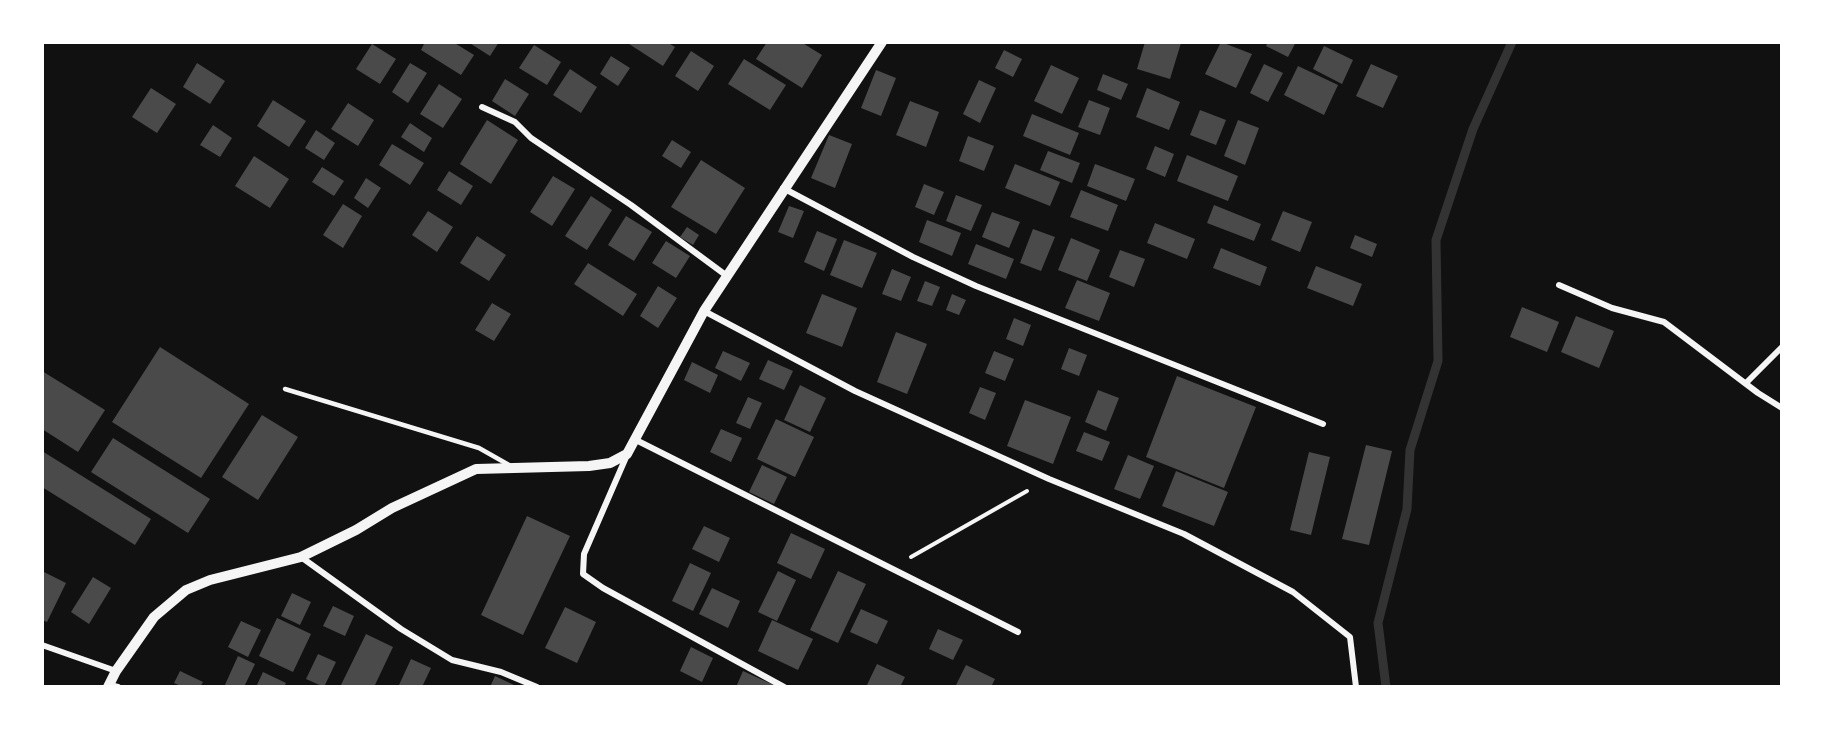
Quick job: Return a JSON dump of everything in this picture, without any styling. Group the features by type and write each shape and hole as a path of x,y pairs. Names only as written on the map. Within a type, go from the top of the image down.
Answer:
{"street":[{"path":"784,687 603,588 583,574 584,554 634,439 704,311 783,188 882,42"},
{"path":"482,107 515,122 531,138 631,205 727,276"},
{"path":"783,188 913,257 976,286 1323,424"},
{"path":"1559,285 1612,308 1664,322 1782,408"},
{"path":"704,311 855,391 1049,479 1184,534 1293,592 1350,637 1356,687"},
{"path":"1747,382 1782,347"},
{"path":"634,439 1018,632"},
{"path":"112,686 116,671 154,617 186,590 210,580 301,557 452,479 476,469 589,466 610,463 627,454"},
{"path":"301,557 401,629 452,660 501,672 537,687"},
{"path":"42,645 116,671"}],"lane":[{"path":"285,389 479,448 514,468"}],"path":[{"path":"891,568 1049,479"}],"building":[{"path":"425,42 453,42 474,55 461,75 421,50"},
{"path":"468,42 499,42 490,56"},
{"path":"626,42 667,42 675,47 663,66"},
{"path":"767,42 801,42 822,55 802,88 756,59"},
{"path":"1145,42 1181,43 1170,79 1137,69"},
{"path":"1221,42 1252,54 1236,88 1205,74"},
{"path":"1268,42 1296,42 1288,57 1266,46"},
{"path":"372,44 396,59 380,84 356,69"},
{"path":"534,45 561,62 547,85 519,68"},
{"path":"1324,46 1353,60 1342,84 1313,69"},
{"path":"1004,50 1022,59 1013,77 995,68"},
{"path":"691,51 714,66 698,91 675,76"},
{"path":"611,56 630,68 618,86 600,74"},
{"path":"744,59 786,85 770,110 728,84"},
{"path":"197,63 225,81 210,104 183,87"},
{"path":"410,63 427,73 408,103 392,92"},
{"path":"1264,64 1283,73 1268,102 1250,93"},
{"path":"1371,64 1398,76 1383,108 1356,96"},
{"path":"1051,65 1079,78 1062,114 1034,101"},
{"path":"1298,66 1338,85 1324,115 1284,95"},
{"path":"570,69 597,87 581,113 553,95"},
{"path":"876,70 896,78 881,116 861,108"},
{"path":"1103,74 1128,84 1121,100 1097,90"},
{"path":"505,79 529,94 515,116 492,101"},
{"path":"979,80 996,88 980,123 963,114"},
{"path":"439,84 462,99 443,128 420,114"},
{"path":"151,88 176,104 157,133 132,117"},
{"path":"1147,88 1180,102 1169,130 1136,117"},
{"path":"273,100 306,121 289,147 257,126"},
{"path":"1089,100 1110,108 1100,135 1078,127"},
{"path":"910,101 939,112 926,147 896,135"},
{"path":"348,103 374,120 358,146 331,129"},
{"path":"1200,110 1226,120 1216,145 1190,135"},
{"path":"1032,114 1079,133 1070,155 1023,136"},
{"path":"487,120 518,140 491,184 460,164"},
{"path":"1238,120 1259,128 1245,165 1224,156"},
{"path":"410,123 432,138 424,152 401,137"},
{"path":"213,125 232,138 220,157 200,145"},
{"path":"316,130 335,143 324,160 305,148"},
{"path":"829,135 852,144 835,188 811,178"},
{"path":"968,136 994,146 984,171 959,161"},
{"path":"672,140 691,152 681,168 662,156"},
{"path":"392,144 424,163 410,185 379,165"},
{"path":"1155,146 1174,154 1165,177 1146,169"},
{"path":"1048,151 1080,163 1072,183 1040,170"},
{"path":"1187,155 1238,176 1228,201 1177,181"},
{"path":"254,156 289,179 270,208 235,186"},
{"path":"701,160 745,188 716,234 671,207"},
{"path":"1015,164 1060,182 1050,206 1005,188"},
{"path":"1095,164 1135,179 1126,201 1087,186"},
{"path":"322,167 344,181 334,196 312,182"},
{"path":"449,171 473,186 461,205 437,190"},
{"path":"553,176 575,189 552,226 530,212"},
{"path":"366,178 381,188 368,208 354,198"},
{"path":"924,184 944,192 934,215 915,207"},
{"path":"1081,190 1118,205 1108,231 1070,217"},
{"path":"956,195 982,205 971,231 946,221"},
{"path":"591,196 612,210 587,250 565,236"},
{"path":"343,204 362,216 343,248 323,235"},
{"path":"1214,205 1261,224 1254,241 1207,223"},
{"path":"789,206 804,211 793,238 778,232"},
{"path":"428,211 453,227 437,252 412,235"},
{"path":"1283,211 1312,222 1300,252 1271,240"},
{"path":"992,212 1020,222 1009,248 982,237"},
{"path":"626,216 652,232 634,261 608,245"},
{"path":"927,220 961,233 952,256 919,242"},
{"path":"1155,223 1195,239 1187,259 1147,243"},
{"path":"687,227 699,235 693,245 680,237"},
{"path":"1033,229 1055,237 1041,271 1020,263"},
{"path":"817,231 837,239 824,271 804,262"},
{"path":"1355,235 1377,244 1372,257 1350,248"},
{"path":"477,236 506,255 489,281 460,263"},
{"path":"1071,238 1100,250 1087,281 1058,270"},
{"path":"844,240 877,253 862,288 830,275"},
{"path":"666,241 690,256 676,278 652,263"},
{"path":"976,244 1014,259 1006,279 968,264"},
{"path":"1221,248 1267,267 1260,286 1213,268"},
{"path":"1120,250 1145,259 1134,287 1109,277"},
{"path":"588,263 637,294 623,316 574,284"},
{"path":"1316,266 1362,284 1353,306 1307,288"},
{"path":"892,269 911,277 901,301 882,294"},
{"path":"1077,280 1110,293 1099,321 1065,308"},
{"path":"925,281 940,287 932,306 917,301"},
{"path":"658,286 677,298 658,328 640,316"},
{"path":"822,294 857,308 842,347 806,333"},
{"path":"952,294 966,300 959,315 946,310"},
{"path":"492,303 511,314 494,341 475,330"},
{"path":"1522,307 1559,322 1547,352 1510,337"},
{"path":"1576,316 1614,331 1599,368 1561,352"},
{"path":"1014,318 1031,325 1023,346 1006,339"},
{"path":"896,332 927,344 907,394 877,382"},
{"path":"160,347 249,404 201,478 112,422"},
{"path":"1069,348 1087,355 1079,376 1061,369"},
{"path":"723,351 750,363 741,381 715,368"},
{"path":"994,351 1014,359 1005,381 985,373"},
{"path":"768,360 793,371 784,390 759,379"},
{"path":"692,362 718,375 710,393 684,380"},
{"path":"42,371 105,410 78,452 42,429"},
{"path":"1177,376 1256,407 1224,488 1146,457"},
{"path":"800,385 826,398 810,432 784,420"},
{"path":"980,387 996,393 985,420 969,413"},
{"path":"1098,390 1119,398 1106,431 1085,422"},
{"path":"748,397 762,403 750,429 736,423"},
{"path":"1025,400 1071,417 1053,464 1007,446"},
{"path":"262,415 298,437 258,500 222,477"},
{"path":"776,419 814,437 795,477 757,459"},
{"path":"721,429 742,438 731,462 710,452"},
{"path":"1084,432 1110,442 1102,461 1076,451"},
{"path":"113,438 210,499 188,533 91,472"},
{"path":"1366,445 1392,451 1369,545 1342,539"},
{"path":"42,451 151,519 135,545 42,487"},
{"path":"1309,452 1330,457 1311,535 1290,530"},
{"path":"1128,455 1154,466 1140,499 1114,489"},
{"path":"762,465 787,477 774,504 749,492"},
{"path":"1176,471 1228,492 1214,526 1162,506"},
{"path":"527,516 570,536 523,635 481,615"},
{"path":"704,526 730,538 719,562 692,549"},
{"path":"791,533 825,549 811,579 777,563"},
{"path":"690,563 711,573 693,611 672,601"},
{"path":"42,571 66,583 47,622 42,620"},
{"path":"778,571 796,580 777,621 758,612"},
{"path":"838,571 866,584 838,643 810,630"},
{"path":"93,577 111,588 89,624 71,612"},
{"path":"712,588 740,601 728,628 699,614"},
{"path":"292,593 311,602 300,625 281,616"},
{"path":"333,606 354,616 345,636 323,626"},
{"path":"565,607 596,622 577,663 545,648"},
{"path":"861,609 888,621 877,644 850,632"},
{"path":"277,618 311,634 293,672 259,656"},
{"path":"772,620 813,639 798,670 758,651"},
{"path":"241,621 261,630 248,657 228,647"},
{"path":"938,629 963,640 953,660 929,649"},
{"path":"366,634 393,647 374,687 340,687"},
{"path":"691,647 713,658 702,682 680,671"},
{"path":"318,654 336,662 324,687 306,679"},
{"path":"238,656 255,664 244,687 224,687"},
{"path":"411,659 431,668 422,687 399,685"},
{"path":"877,664 905,677 900,687 866,687"},
{"path":"966,665 995,679 991,687 955,687"},
{"path":"180,671 203,682 200,687 183,687 174,683"},
{"path":"743,671 778,687 736,687"},
{"path":"263,672 286,683 284,687 256,687"},
{"path":"495,676 514,685 513,687 490,687"}],"waterway":[{"path":"1386,687 1378,623 1407,509 1410,450 1438,361 1436,240 1473,129 1512,42"}]}
